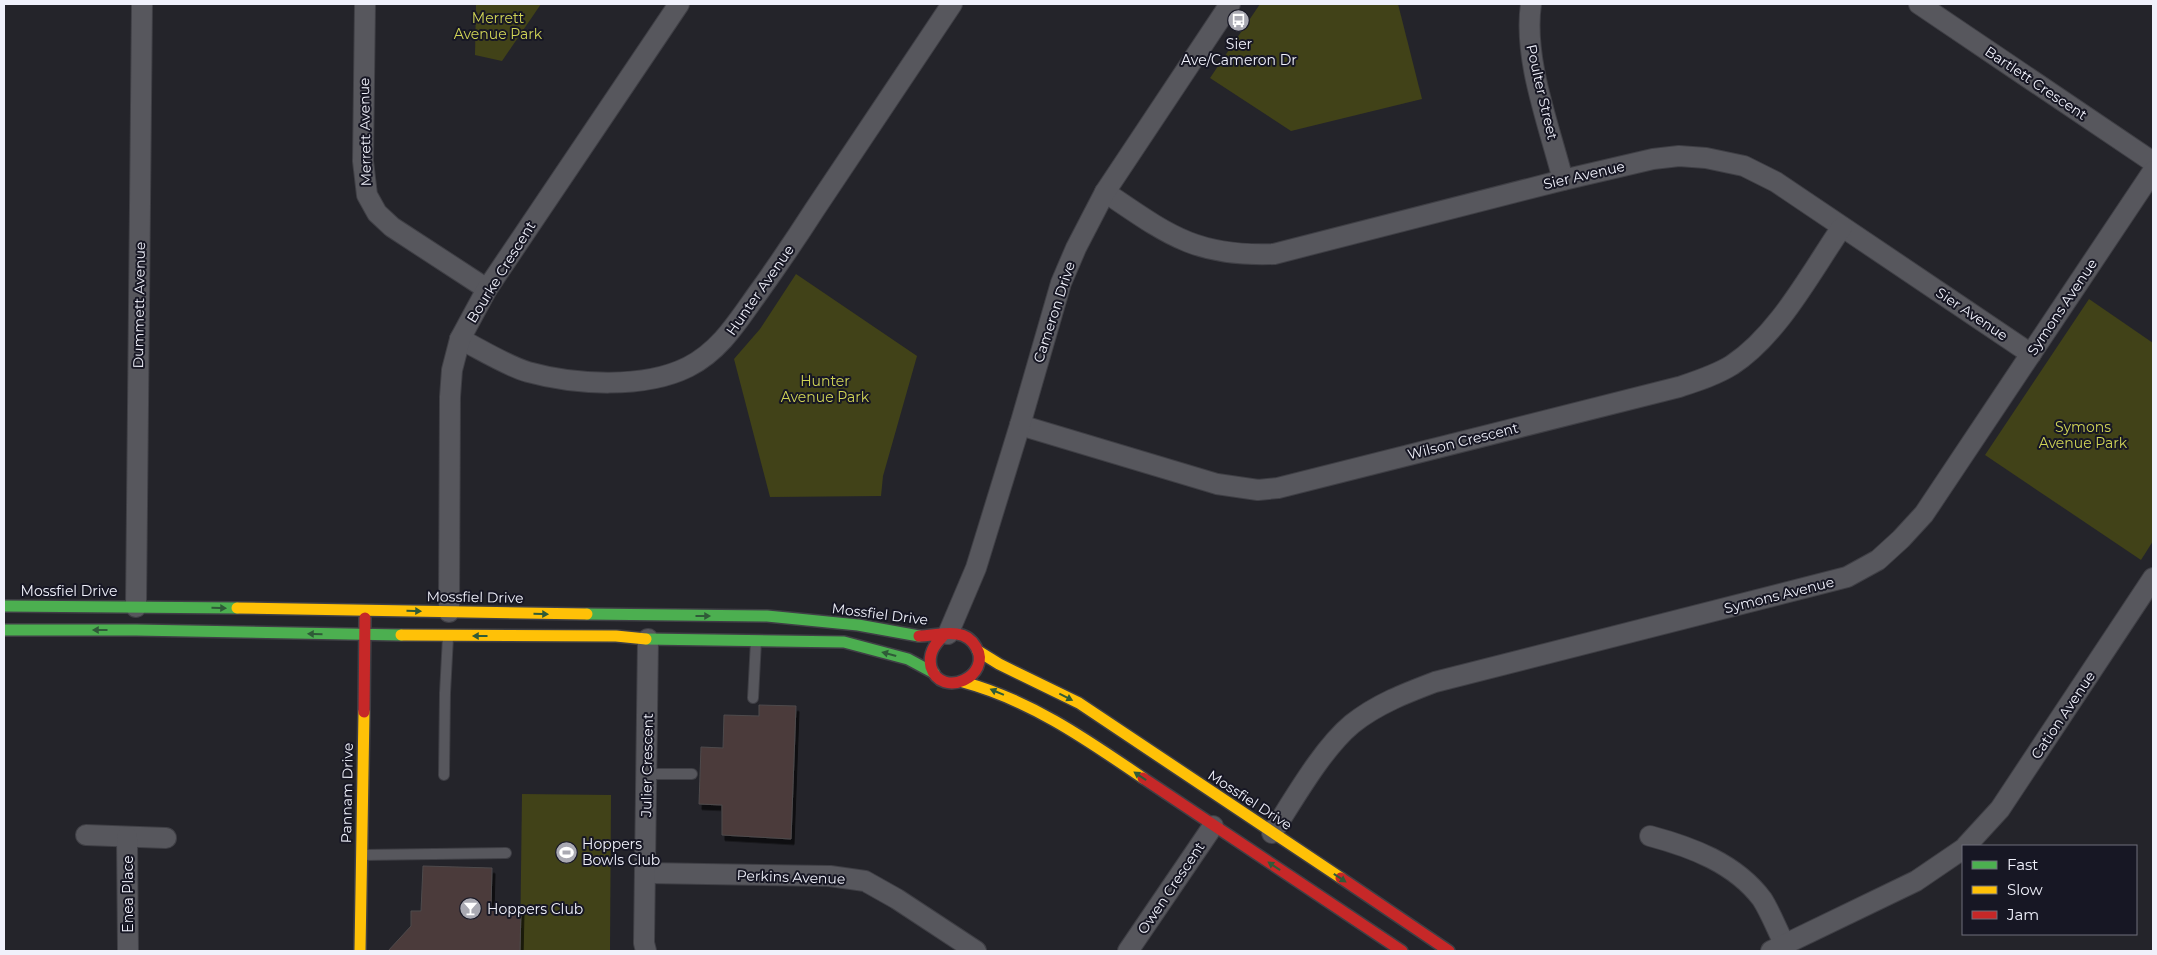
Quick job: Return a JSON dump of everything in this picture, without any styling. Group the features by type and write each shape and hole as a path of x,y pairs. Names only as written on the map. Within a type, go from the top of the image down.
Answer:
{"street":[{"name":"Dummett Avenue","path":"136,607 142,4"},
{"name":"Merrett Avenue","path":"365,4 363,160 366,195 377,213 392,227 487,289"},
{"name":"Bourke Crescent","path":"449,612 450,397 452,370 460,340 487,289 679,4"},
{"name":"Hunter Avenue","path":"460,340 527,372 567,380 615,382 641,380 669,374 688,367 709,353 725,339 779,263 952,4"},
{"name":"Cameron Drive","path":"946,635 976,568 1061,283 1076,248 1105,192 1230,4"},
{"name":"Poulter Street","path":"1531,4 1528,24 1532,63 1563,180"},
{"name":"Bartlett Crescent","path":"1919,4 2153,162"},
{"name":"Sier Avenue","path":"1105,192 1156,227 1190,244 1220,252 1244,255 1274,254 1563,180 1653,159 1679,156 1706,158 1744,166 1768,178 2031,354"},
{"name":"Symons Avenue","path":"1265,843 1332,746 1352,724 1388,700 1435,682 1847,577 1878,560 1924,514 2153,171"},
{"name":"Wilson Crescent","path":"1020,425 1217,484 1258,490 1278,488 1679,387 1707,377 1732,365 1775,325 1842,227"},
{"name":"Cameron Drive","path":"976,568 968,629 976,647"},
{"name":"Cation Avenue","path":"1968,845 2000,809 2153,578"},
{"name":"Mossfiel Drive","path":"4,606 449,612 648,627 756,640 844,642 908,659 934,673"},
{"path":"136,607 136,630"},
{"name":"Pannam Drive","path":"360,951 365,611"},
{"path":"448,636 449,612"},
{"name":"Mossfiel Drive","path":"4,630 136,630 448,636 616,636 648,627 760,615 867,626 921,636 946,635"},
{"name":"Julier Crescent","path":"646,951 644,943 648,774 648,627"},
{"path":"946,635 963,635 976,647 979,660 976,669 971,677 963,682 947,682 934,673 929,656 936,641 946,635"},
{"name":"Mossfiel Drive","path":"976,647 1000,664 1079,703 1221,815 1265,843 1402,951"},
{"name":"Mossfiel Drive","path":"963,682 989,688 1066,726 1221,815 1265,843 1449,951"},
{"name":"Owen Crescent","path":"1128,951 1221,815"},
{"name":"Enea Place","path":"86,835 166,838"},
{"path":"1650,836 1685,845 1704,853 1752,887 1764,901 1778,948"},
{"name":"Enea Place","path":"127,837 128,951"},
{"name":"Cation Avenue","path":"1778,948 1916,881 1962,850"},
{"name":"Perkins Avenue","path":"646,873 830,876 865,882 897,899 976,951"}],"lane":[{"path":"444,775 448,636"},
{"path":"753,698 756,640"},
{"path":"648,774 692,774"},
{"path":"361,855 506,854"}],"green space":[{"name":"Merrett Avenue Park","path":"476,4 541,4 502,61 475,55"},
{"path":"1260,4 1398,4 1422,99 1291,131 1210,78"},
{"name":"Hunter Avenue Park","path":"796,274 917,356 883,476 881,496 770,497 734,359 760,329"},
{"name":"Symons Avenue Park","path":"2089,299 2153,343 2153,541 2141,560 1985,455"},
{"name":"Hoppers Bowls Club","path":"522,794 611,795 610,951 520,951"}],"building":[{"path":"759,705 796,706 791,839 722,835 722,805 699,804 701,747 723,748 724,715 759,716"},
{"name":"Hoppers Club","path":"423,866 492,868 491,908 521,908 520,951 388,951 411,926 411,911 421,911"}],"traffic: fast":[{"path":"4,606 237,608"},
{"path":"587,614 767,616 858,625 919,636"},
{"path":"4,630 136,630 401,635"},
{"path":"646,639 844,642 908,659 934,673"}],"traffic: slow":[{"path":"237,608 587,614"},
{"path":"401,635 616,636 646,639"},
{"path":"978,651 999,664 1079,703 1341,878"},
{"path":"963,682 1011,699 1057,722 1143,778"},
{"path":"360,951 364,712"}],"traffic: jam":[{"path":"364,712 365,618"},
{"path":"919,636 957,634 972,642 976,647 979,658 978,667 972,675 964,680 954,683 945,682 937,677 931,667 930,658 932,650 943,636"},
{"path":"1143,778 1402,951"},
{"path":"1341,878 1449,951"}],"place":[{"name":"Sier Ave/Cameron Dr","path":"1239,21"},
{"name":"Hoppers Bowls Club","path":"566,852"},
{"name":"Hoppers Club","path":"471,909"}]}
